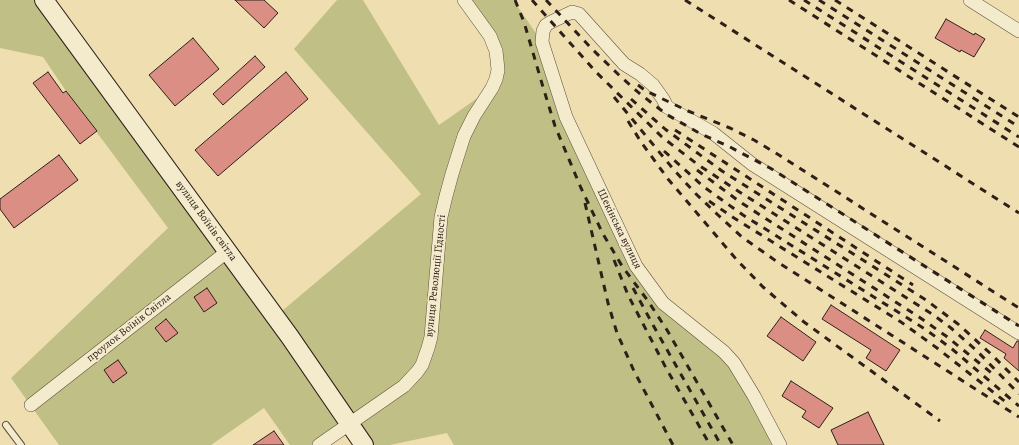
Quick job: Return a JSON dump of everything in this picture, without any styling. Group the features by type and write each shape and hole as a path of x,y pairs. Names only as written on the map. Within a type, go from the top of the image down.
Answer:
{"street":[{"name":"вулиця Воїнів світла","path":"44,0 290,336 364,445"},
{"name":"вулиця Революції Гідності","path":"319,445 404,386 417,372 425,357 430,337 441,217 446,196 464,136 474,116 492,88 498,70 496,51 490,36 464,0"},
{"path":"970,0 1019,31"},
{"name":"Шекінська вулиця","path":"780,445 754,396 734,363 724,352 662,303 636,266 566,117 542,42 543,31 546,25 572,12 579,14 624,64 640,74 653,85 667,107 713,133 752,164 1019,333"},
{"name":"проулок Воїнів Світла","path":"30,405 228,251"}],"lane":[{"path":"6,425 21,445"}],"shaded area":[{"path":"0,0 44,0 276,316 421,194 294,49 337,0 363,0 439,125 492,88 497,60 464,0 513,0 542,42 586,160 663,303 724,352 780,445 454,445 447,433 390,445 364,445 350,424 319,445 290,445 264,408 211,445 59,445 11,378 168,228 66,91 43,57 0,48"}],"building":[{"path":"235,0 264,0 278,13 264,28"},
{"path":"946,19 974,35 975,33 985,39 974,57 961,50 960,52 935,38"},
{"path":"193,38 219,69 175,106 149,75"},
{"path":"255,56 265,67 223,105 213,94"},
{"path":"48,72 63,93 66,91 97,131 80,144 33,83"},
{"path":"286,72 308,99 218,176 195,150"},
{"path":"59,155 78,180 14,228 0,209 0,199"},
{"path":"207,288 217,303 204,312 194,297"},
{"path":"831,305 900,350 886,371 866,358 871,350 822,319"},
{"path":"781,317 816,342 803,361 767,336"},
{"path":"166,319 178,333 166,342 155,328"},
{"path":"985,330 1013,348 1017,341 1019,341 1019,371 1004,358 1006,354 980,338"},
{"path":"118,360 127,373 113,383 104,370"},
{"path":"791,381 833,408 819,428 802,417 806,411 782,396"},
{"path":"868,412 884,445 838,445 831,430"},
{"path":"274,431 284,445 253,445"}],"railway":[{"path":"515,0 524,22 555,126 581,188 603,234 622,266 667,330 733,445"},
{"path":"532,0 595,71 662,137 697,164 741,193 932,314 976,350 1019,394"},
{"path":"546,0 592,49 621,77 666,114 699,133 770,168 1019,326"},
{"path":"685,0 1019,213"},
{"path":"789,0 1019,147"},
{"path":"804,0 1019,137"},
{"path":"819,0 1019,127"},
{"path":"835,0 1019,117"},
{"path":"638,85 646,91 688,111 730,128 754,140 1019,308"},
{"path":"614,97 674,170 695,193 742,237 776,261 1019,417"},
{"path":"631,99 665,129 722,171 926,300 958,324 1019,382"},
{"path":"628,121 641,142 668,179 736,259 763,287 804,322 940,421"},
{"path":"675,130 913,285"},
{"path":"664,151 704,187 743,215 925,329 952,349 1019,406"},
{"path":"697,170 740,202 919,317 946,336 994,375"},
{"path":"709,201 901,322 1007,403"},
{"path":"585,203 608,303 617,333 634,371 673,445"},
{"path":"614,260 628,295 666,368 710,445"},
{"path":"633,288 721,445"}]}
